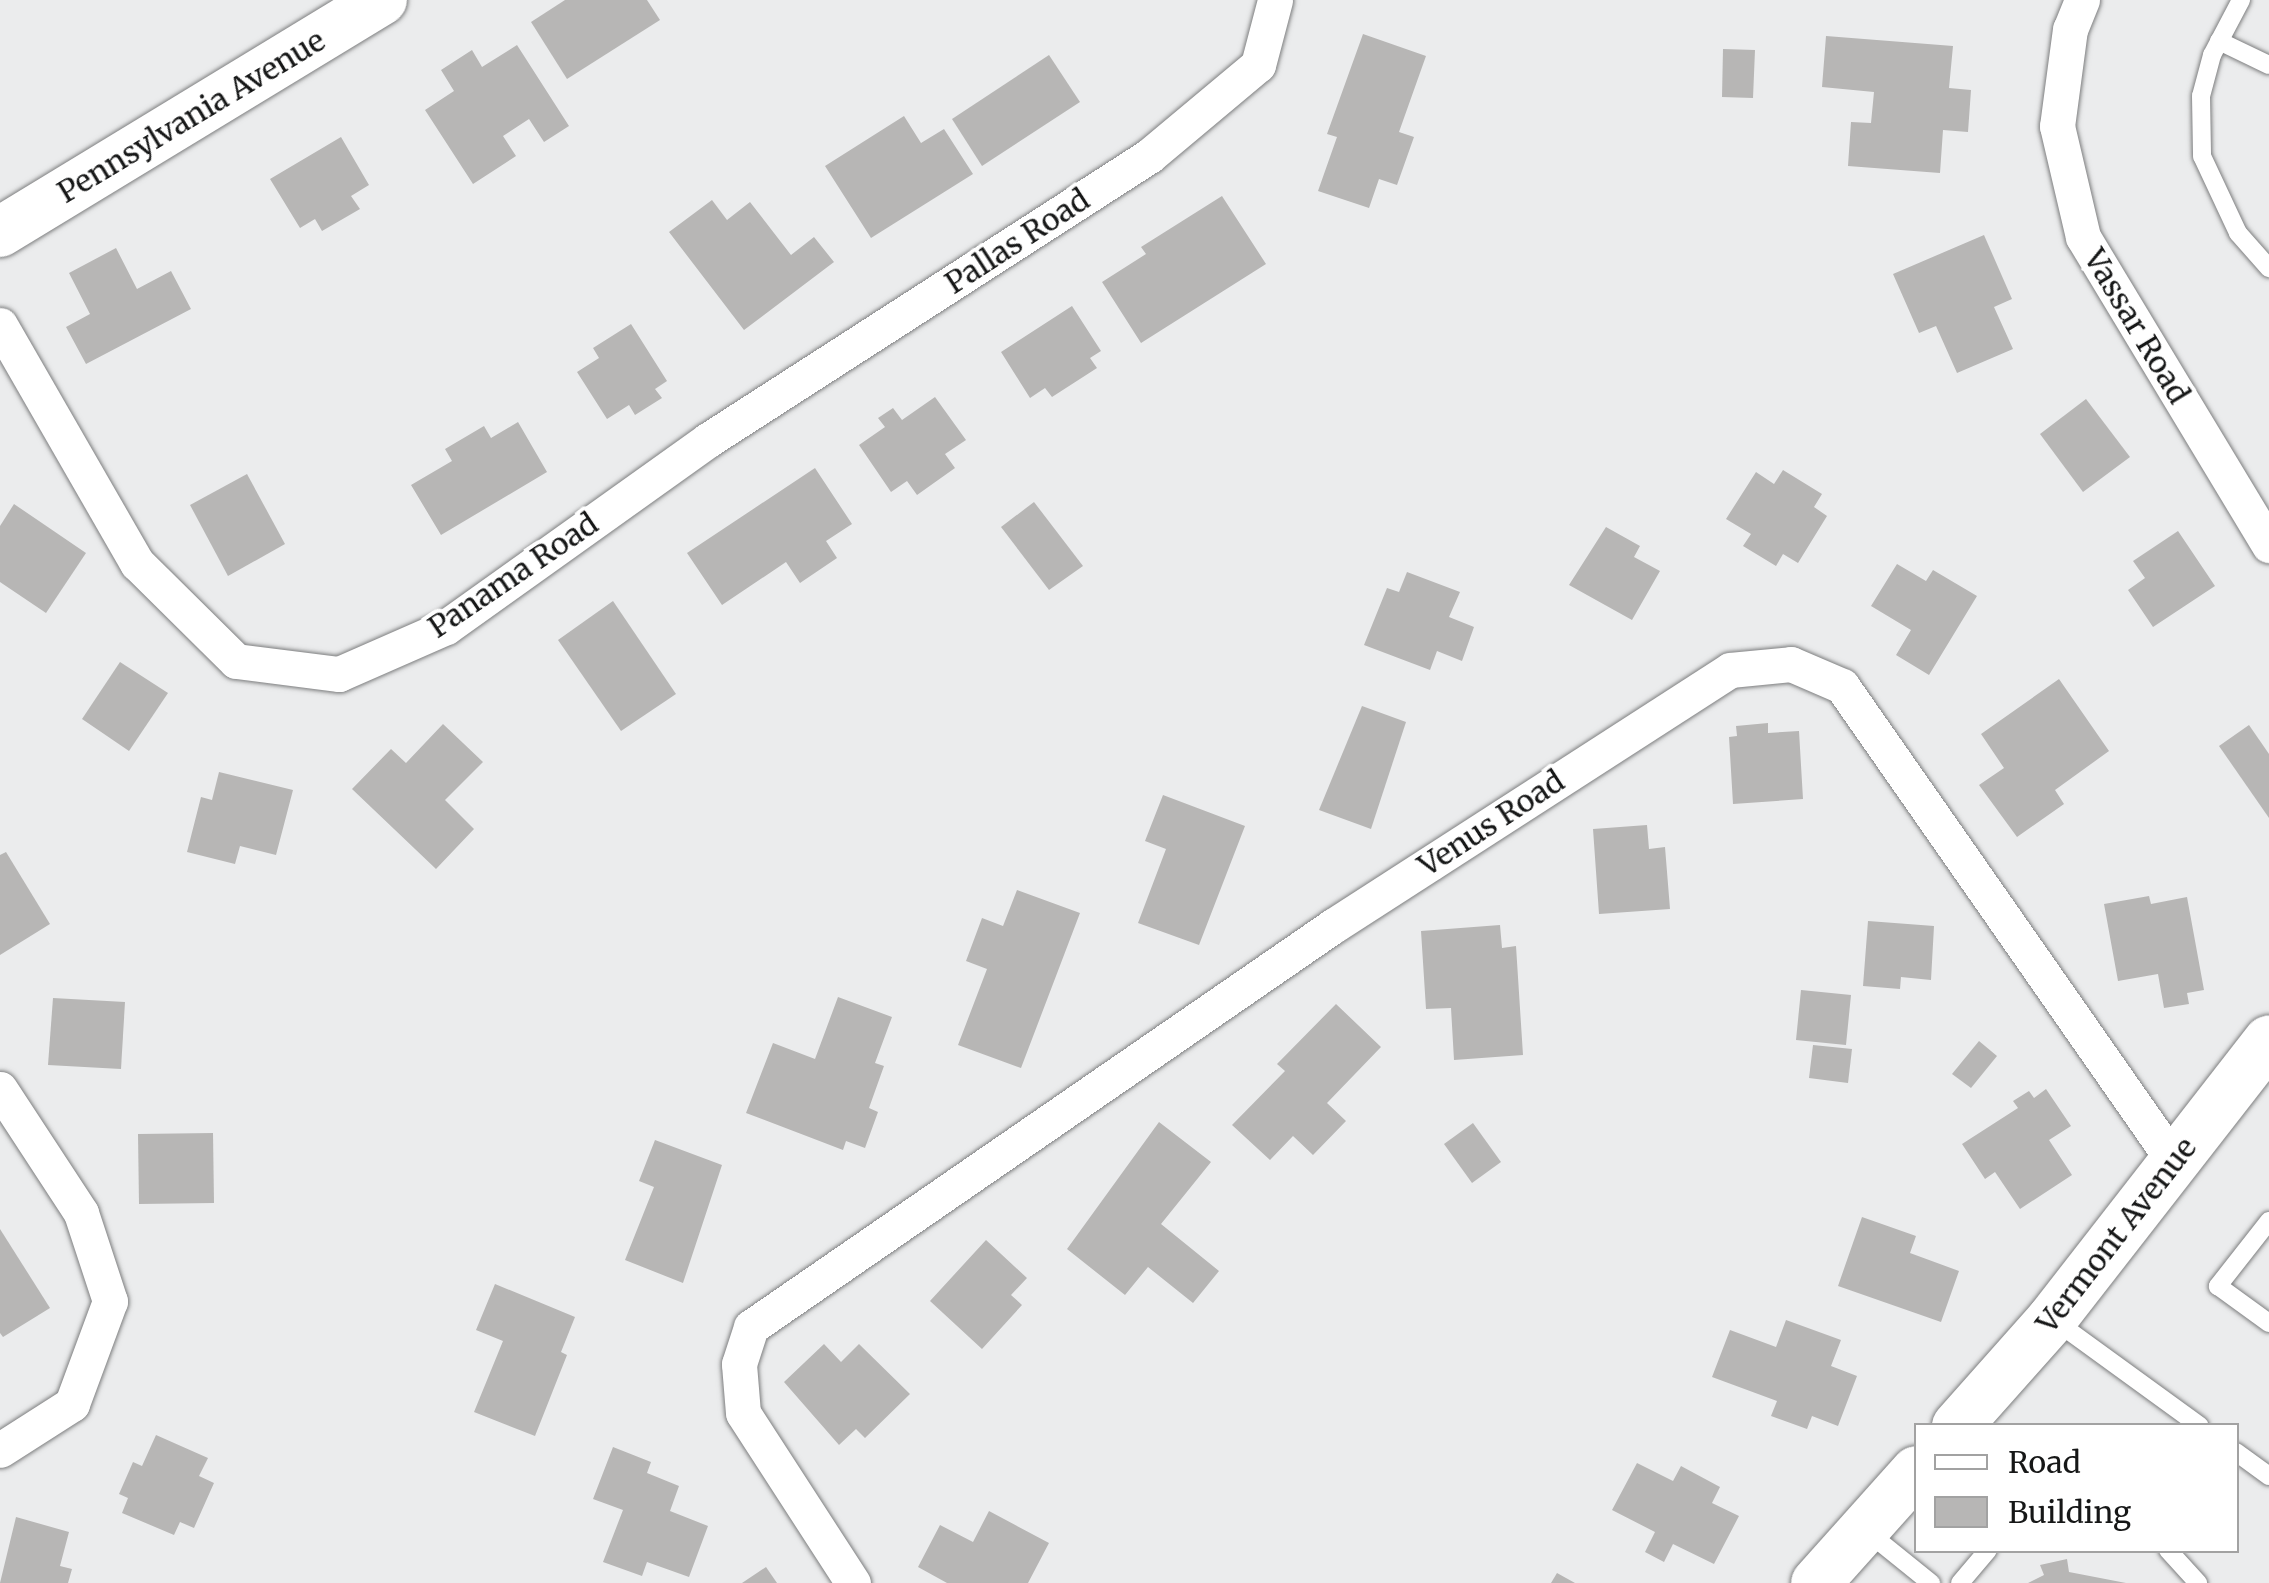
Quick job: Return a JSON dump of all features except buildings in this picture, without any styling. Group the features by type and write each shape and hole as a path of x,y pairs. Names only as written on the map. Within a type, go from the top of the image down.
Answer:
{"street":[{"name":"Pennsylvania Avenue","path":"0,232 382,0"},
{"name":"Pallas Road","path":"708,440 1149,156 1258,66 1275,0"},
{"name":"Vassar Road","path":"2076,15 2057,126 2084,237 2269,545"},
{"name":"Panama Road","path":"0,325 138,563 236,661 338,674 446,628 708,440"},
{"name":"Venus Road","path":"853,1583 742,1413 738,1364 751,1328 1390,888 1730,670 1748,665 1791,664 1842,686 2175,1163"},
{"name":"Vermont Avenue","path":"1960,1423 2052,1319 2269,1040"},
{"path":"0,1090 82,1213 110,1301 72,1404 0,1450"},
{"path":"1816,1583 1914,1472"}],"lane":[{"path":"2241,0 2219,41 2201,96 2202,156 2238,232 2269,268"},
{"path":"2219,41 2269,65"},
{"path":"2269,1221 2218,1286 2269,1323"},
{"path":"2052,1319 2196,1423"},
{"path":"2239,1454 2269,1476"},
{"path":"1864,1529 1931,1583"},
{"path":"1960,1583 1985,1553"},
{"path":"2171,1553 2198,1583"}]}
